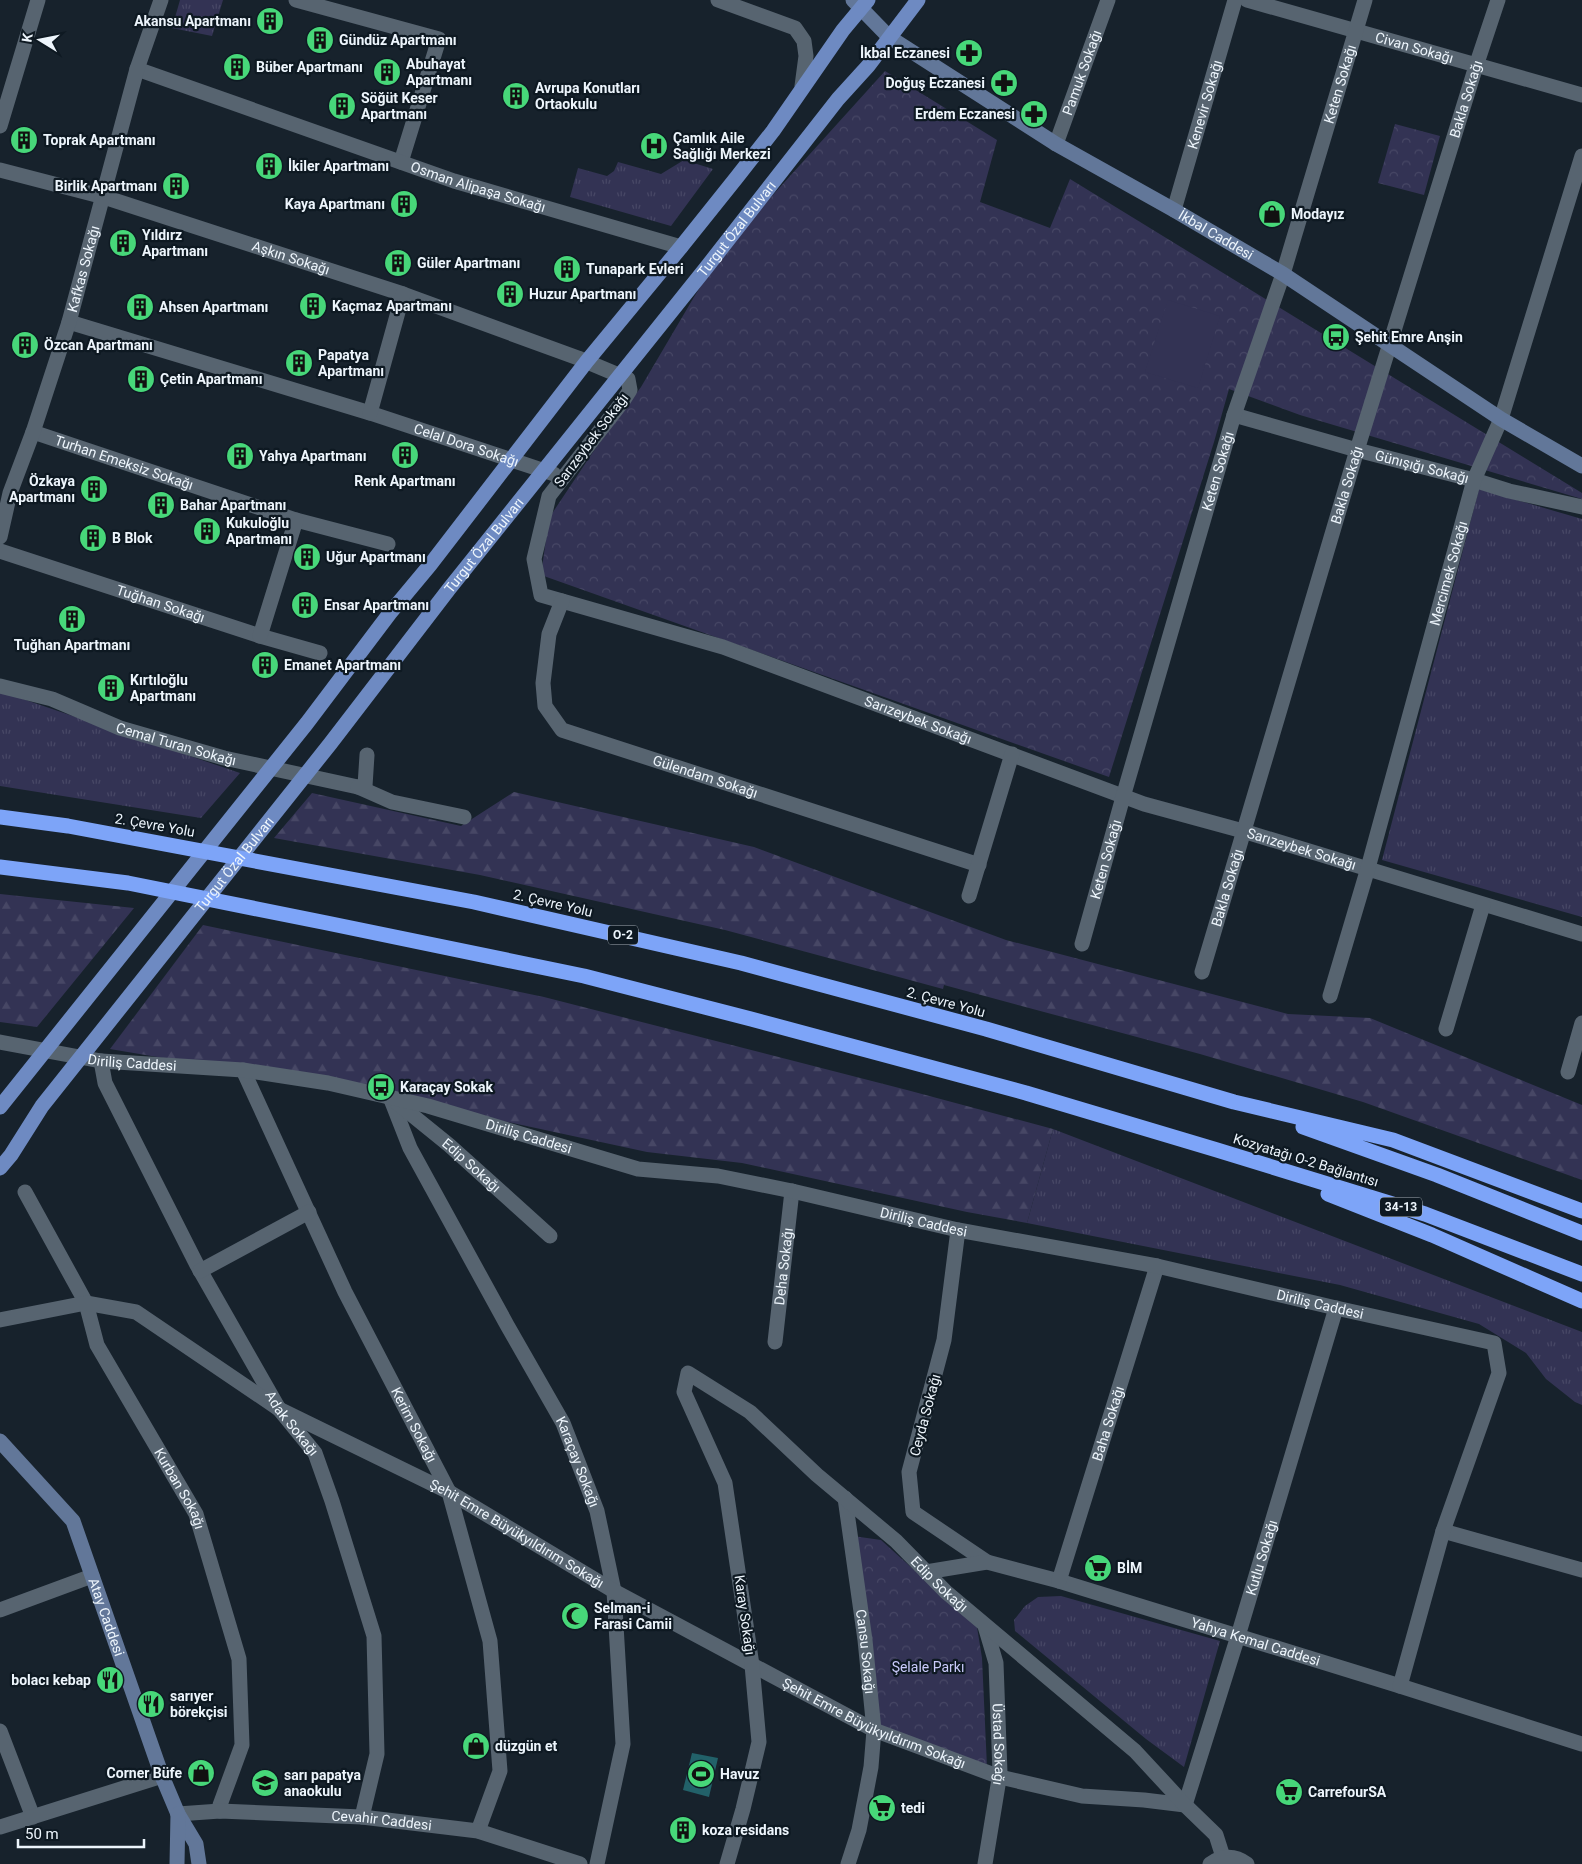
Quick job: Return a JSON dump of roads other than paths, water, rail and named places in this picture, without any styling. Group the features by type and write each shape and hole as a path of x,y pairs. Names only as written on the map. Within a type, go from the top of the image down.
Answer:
{"highway":[{"name":"2. Çevre Yolu","path":"0,817 68,826 262,861 474,902 607,931 741,963 986,1029 1234,1102"},
{"path":"0,866 128,883 584,976 1026,1093 1217,1150 1432,1235 1582,1301"},
{"path":"1234,1102 1394,1140 1582,1211"},
{"name":"Kozyatağı O-2 Bağlantısı","path":"1234,1102 1437,1175 1582,1233"},
{"name":"Kozyatağı O-2 Bağlantısı","path":"1217,1150 1425,1214 1582,1274"}],"main road":[{"name":"Turgut Özal Bulvarı","path":"0,1168 11,1155 42,1106 330,744 448,589 838,99 868,66 918,0"},
{"path":"0,1107 306,723 612,331 773,130 861,3"},
{"name":"İkbal Caddesi","path":"861,3 889,37 1056,144 1283,274 1501,419 1582,466"},
{"name":"Atay Caddesi","path":"0,1441 73,1521 162,1776 178,1814 196,1844 200,1864"},
{"name":"Atay Caddesi","path":"177,1864 178,1814"}],"street":[{"path":"0,126 38,0"},
{"name":"Kafkas Sokağı","path":"0,537 10,493 33,432 69,322 137,69 161,0"},
{"path":"296,0 439,39 401,162"},
{"path":"718,0 795,28 804,41 806,56 802,86"},
{"name":"Pamuk Sokağı","path":"1056,144 1108,0"},
{"name":"Kenevir Sokağı","path":"1174,210 1235,0"},
{"name":"Civan Sokağı","path":"1247,0 1582,95"},
{"name":"Keten Sokağı","path":"1082,944 1234,415 1283,274 1365,0"},
{"name":"Bakla Sokağı","path":"1202,972 1357,450 1498,0"},
{"name":"Osman Alipaşa Sokağı","path":"137,69 472,187 681,247"},
{"name":"Mercimek Sokağı","path":"1330,996 1368,868 1474,480 1501,419 1582,156"},
{"name":"Aşkın Sokağı","path":"0,170 104,197 403,294 578,358"},
{"path":"370,413 403,294"},
{"name":"Celal Dora Sokağı","path":"69,322 370,413 563,476"},
{"name":"Sarızeybek Sokağı","path":"578,358 628,379 630,390 548,496 534,558 541,595 723,647 1144,804 1244,830 1582,934"},
{"name":"Günışığı Sokağı","path":"1234,415 1357,450 1474,480 1510,492 1582,508"},
{"name":"Turhan Emeksiz Sokağı","path":"33,432 296,520 388,544"},
{"path":"260,636 296,520"},
{"name":"Tuğhan Sokağı","path":"0,551 260,636 320,653"},
{"name":"Gülendam Sokağı","path":"562,601 549,634 543,683 544,706 562,730 979,864"},
{"name":"Cemal Turan Sokağı","path":"0,686 52,699 120,728 224,758 358,787 392,802 464,817"},
{"path":"969,896 1012,754"},
{"path":"358,787 365,786 367,755"},
{"path":"1446,1029 1483,905"},
{"path":"1568,1072 1582,1023"},
{"name":"Diriliş Caddesi","path":"0,1042 101,1060 243,1070 328,1083 428,1106 638,1169 718,1176 792,1191 958,1230 1157,1266 1494,1343 1499,1374 1443,1531 1400,1686"},
{"name":"Adak Sokağı","path":"101,1060 104,1083 200,1271 279,1409 315,1453 374,1636 377,1754 362,1817"},
{"name":"Kerim Sokağı","path":"243,1070 345,1292 449,1492 490,1641 500,1771 478,1831"},
{"name":"Edip Sokağı","path":"390,1097 448,1145 550,1236"},
{"name":"Karaçay Sokağı","path":"390,1097 410,1148 502,1317 563,1423 597,1511 614,1591 623,1744 597,1864"},
{"name":"Deha Sokağı","path":"775,1342 792,1191"},
{"name":"Kurban Sokağı","path":"25,1192 86,1303 97,1345 196,1514 240,1660 242,1744 220,1804 220,1811"},
{"path":"200,1271 309,1212"},
{"name":"Ceyda Sokağı","path":"958,1230 944,1340 910,1472 910,1480 913,1512 987,1562"},
{"name":"Baha Sokağı","path":"1059,1582 1157,1266"},
{"name":"Şehit Emre Büyükyıldırım Sokağı","path":"0,1320 86,1303 136,1312 279,1409 449,1492 614,1591 874,1730 1000,1777 1082,1796 1185,1805"},
{"name":"Kutlu Sokağı","path":"1185,1805 1238,1636 1336,1308"},
{"name":"Edip Sokağı","path":"688,1373 750,1412 817,1475 896,1540 946,1592 1135,1751 1216,1835 1217,1861"},
{"name":"Karay Sokağı","path":"688,1373 684,1392 725,1483 752,1665 759,1742 727,1864"},
{"name":"Cansu Sokağı","path":"845,1498 865,1640 874,1730 871,1767 859,1830 848,1864"},
{"path":"1443,1531 1582,1570"},
{"name":"Yahya Kemal Caddesi","path":"926,1572 987,1562 1238,1636 1582,1744"},
{"path":"0,1610 92,1576"},
{"name":"Üstad Sokağı","path":"985,1626 996,1663 1000,1777 985,1864"},
{"path":"0,1731 33,1817"},
{"path":"0,1827 162,1776"},
{"name":"Cevahir Caddesi","path":"178,1814 220,1811 362,1817 478,1831 580,1864"},
{"path":"1217,1861 1232,1857 1246,1864"}],"place":[{"name":"Akansu Apartmanı","path":"270,21"},
{"name":"Gündüz Apartmanı","path":"320,40"},
{"name":"İkbal Eczanesi","path":"969,53"},
{"name":"Büber Apartmanı","path":"237,67"},
{"name":"Abuhayat Apartmanı","path":"387,72"},
{"name":"Doğuş Eczanesi","path":"1004,83"},
{"name":"Avrupa Konutları Ortaokulu","path":"516,96"},
{"name":"Söğüt Keser Apartmanı","path":"342,106"},
{"name":"Erdem Eczanesi","path":"1034,114"},
{"name":"Toprak Apartmanı","path":"24,140"},
{"name":"Çamlık Aile Sağlığı Merkezi","path":"654,146"},
{"name":"İkiler Apartmanı","path":"269,166"},
{"name":"Birlik Apartmanı","path":"176,186"},
{"name":"Kaya Apartmanı","path":"404,204"},
{"name":"Modayız","path":"1272,214"},
{"name":"Yıldırz Apartmanı","path":"123,243"},
{"name":"Güler Apartmanı","path":"398,263"},
{"name":"Tunapark Evleri","path":"567,269"},
{"name":"Huzur Apartmanı","path":"510,294"},
{"name":"Kaçmaz Apartmanı","path":"313,306"},
{"name":"Ahsen Apartmanı","path":"140,307"},
{"name":"Şehit Emre Anşin","path":"1336,337"},
{"name":"Özcan Apartmanı","path":"25,345"},
{"name":"Papatya Apartmanı","path":"299,363"},
{"name":"Çetin Apartmanı","path":"141,379"},
{"name":"Renk Apartmanı","path":"405,455"},
{"name":"Yahya Apartmanı","path":"240,456"},
{"name":"Özkaya Apartmanı","path":"94,489"},
{"name":"Bahar Apartmanı","path":"161,505"},
{"name":"Kukuloğlu Apartmanı","path":"207,531"},
{"name":"B Blok","path":"93,538"},
{"name":"Uğur Apartmanı","path":"307,557"},
{"name":"Ensar Apartmanı","path":"305,605"},
{"name":"Tuğhan Apartmanı","path":"72,619"},
{"name":"Emanet Apartmanı","path":"265,665"},
{"name":"Kırtıloğlu Apartmanı","path":"111,688"},
{"name":"Karaçay Sokak","path":"381,1087"},
{"name":"BİM","path":"1098,1568"},
{"name":"Selman-i Farasi Camii","path":"575,1616"},
{"name":"bolacı kebap","path":"110,1680"},
{"name":"sarıyer börekçisi","path":"151,1704"},
{"name":"düzgün et","path":"476,1746"},
{"name":"Corner Büfe","path":"201,1773"},
{"name":"Havuz","path":"701,1774"},
{"name":"sarı papatya anaokulu","path":"265,1783"},
{"name":"CarrefourSA","path":"1289,1792"},
{"name":"tedi","path":"882,1808"},
{"name":"koza residans","path":"683,1830"}],"park label":[{"name":"Şelale Parkı","path":"928,1667"}]}
